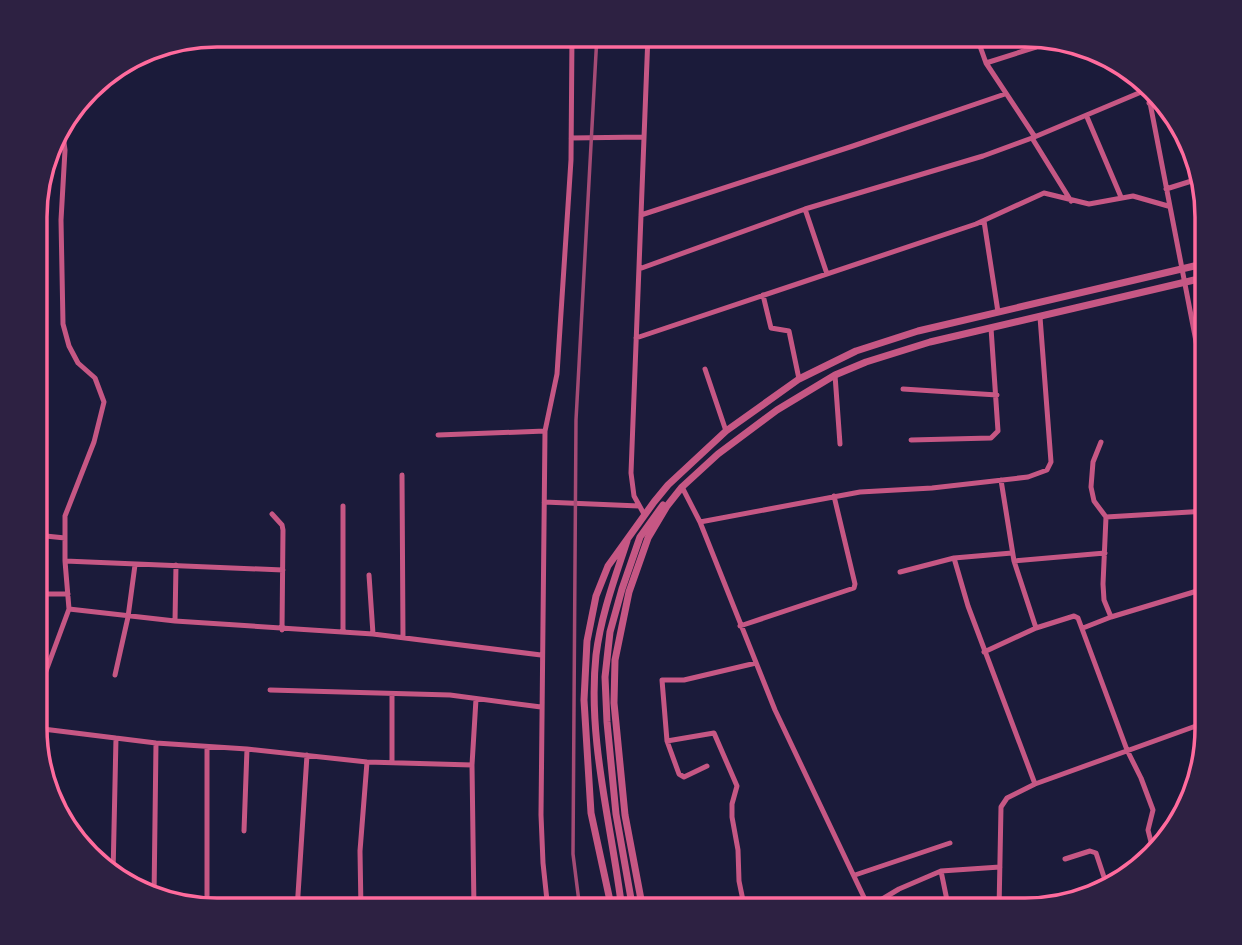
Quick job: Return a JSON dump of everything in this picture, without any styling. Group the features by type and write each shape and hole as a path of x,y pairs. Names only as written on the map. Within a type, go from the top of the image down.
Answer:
{"street":[{"path":"547,897 542,839 541,707 545,431 557,374 571,138 572,47"},
{"path":"644,514 634,496 631,473 647,48"},
{"path":"981,48 986,63 1071,201"},
{"path":"986,63 1033,48"},
{"path":"639,269 806,209 983,156 1087,117 1141,93"},
{"path":"641,215 1005,94"},
{"path":"1149,103 1195,336"},
{"path":"1087,117 1121,197"},
{"path":"571,138 643,137"},
{"path":"48,664 69,609 65,516 94,442 104,402 95,378 78,363 69,346 63,324 61,220 64,144"},
{"path":"1166,189 1190,181"},
{"path":"636,338 984,221 1044,193 1089,204 1133,196 1168,206"},
{"path":"806,209 827,274"},
{"path":"984,221 998,312"},
{"path":"609,897 591,813 584,680 587,641 596,596 608,566 644,514 683,470 726,431 799,379 856,351 887,340 998,312 1195,266"},
{"path":"631,898 616,814 605,700 610,632 640,537 656,512 718,454 767,417 835,375 897,351 1195,280"},
{"path":"763,295 771,328 788,330 790,333 799,379"},
{"path":"700,522 834,496 1028,477 1047,470 1051,462 1040,317"},
{"path":"911,440 991,438 998,431 1000,426 991,328"},
{"path":"705,369 726,431"},
{"path":"835,375 840,444"},
{"path":"903,390 997,395"},
{"path":"438,435 545,431"},
{"path":"1101,442 1093,462 1091,487 1094,501 1106,517 1103,584 1104,600 1111,617"},
{"path":"402,475 403,637"},
{"path":"1001,480 1012,553 1036,628"},
{"path":"682,487 700,522 740,626 818,803 864,898"},
{"path":"641,898 625,815 614,703 615,660 629,592 648,538 682,487"},
{"path":"740,626 854,588 834,496"},
{"path":"544,502 639,506"},
{"path":"343,506 343,632"},
{"path":"1106,517 1194,512"},
{"path":"272,514 282,525 282,630"},
{"path":"620,898 606,816 594,701 600,631 630,534"},
{"path":"48,536 65,538"},
{"path":"900,572 954,558 1012,553"},
{"path":"1014,561 1105,553"},
{"path":"954,558 984,652 1035,784"},
{"path":"65,561 283,569"},
{"path":"115,675 128,617 135,565"},
{"path":"175,621 176,565"},
{"path":"369,575 373,634"},
{"path":"1083,628 1194,592"},
{"path":"48,594 68,594"},
{"path":"69,609 128,617 282,630 373,634 541,655"},
{"path":"984,652 1036,628 1076,616 1153,810 1149,830 1151,842"},
{"path":"707,766 684,777 679,774 667,741 662,680 684,680 756,663"},
{"path":"270,690 450,695 541,707"},
{"path":"392,695 392,762"},
{"path":"474,897 472,765 476,699"},
{"path":"999,898 1001,807 1007,798 1035,784 1194,725"},
{"path":"48,731 367,762 472,765"},
{"path":"667,741 710,733 718,736 737,786 732,817 742,898"},
{"path":"113,862 116,738"},
{"path":"154,886 156,743"},
{"path":"207,748 207,897"},
{"path":"244,831 247,749"},
{"path":"298,897 307,755"},
{"path":"361,897 360,851 367,762"},
{"path":"855,875 950,843"},
{"path":"1065,859 1090,851 1096,853 1104,878"},
{"path":"886,898 941,871 1000,867"},
{"path":"941,871 947,898"}],"railway":[{"path":"578,897 573,854 576,420 596,47"}]}
